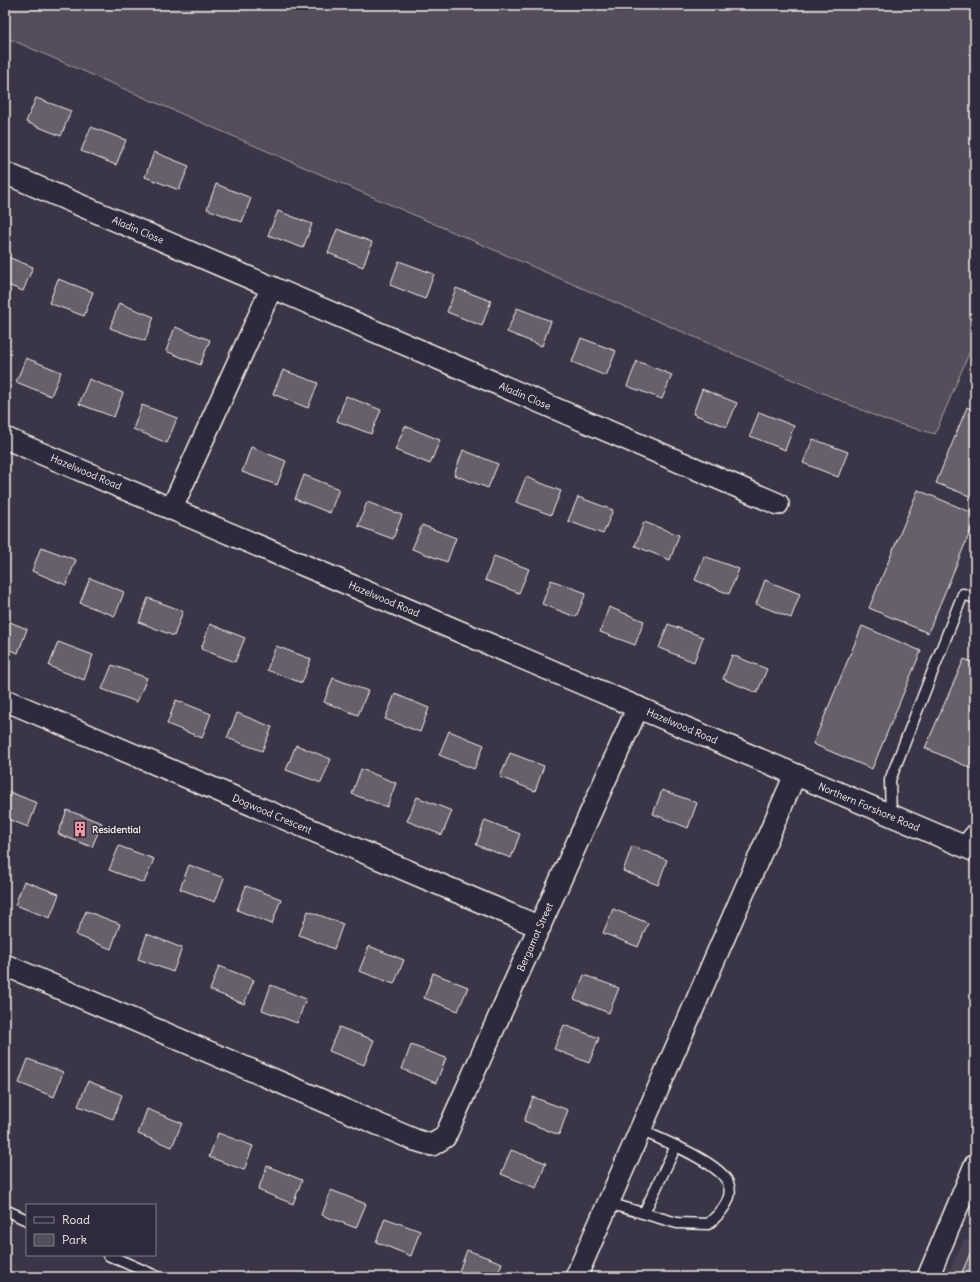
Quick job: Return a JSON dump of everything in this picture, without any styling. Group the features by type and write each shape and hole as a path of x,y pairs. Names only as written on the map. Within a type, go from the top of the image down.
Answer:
{"street":[{"name":"Aladin Close","path":"5,173 778,504"},
{"path":"172,508 272,287"},
{"name":"Hazelwood Road","path":"5,438 764,761"},
{"name":"Dogwood Crescent","path":"5,700 540,928"},
{"name":"Bergamot Street","path":"5,965 415,1140 432,1144 446,1137 638,707"},
{"name":"Northern Forshore Road","path":"764,761 968,848"},
{"path":"576,1277 795,775"},
{"path":"928,1277 975,1165"}],"lane":[{"path":"891,816 890,780 963,594 975,598"},
{"path":"968,848 975,827"},
{"path":"608,1203 677,1223 708,1224 720,1215 730,1196 728,1183 722,1174 694,1154 640,1130"},
{"path":"644,1213 676,1146"},
{"path":"5,1210 26,1220"},
{"path":"110,1256 158,1277"}],"shaded area":[{"path":"964,1239 975,1244 975,1277 947,1277"}],"green space":[{"path":"5,5 975,5 975,339 935,434 885,420 5,37"}],"building":[{"path":"36,98 71,111 61,136 26,122"},
{"path":"91,127 126,140 116,165 81,151"},
{"path":"154,152 189,166 179,190 145,177"},
{"path":"216,184 251,198 242,222 207,209"},
{"path":"278,211 312,224 303,248 268,235"},
{"path":"337,229 372,242 363,267 328,253"},
{"path":"5,256 33,267 23,291 5,284"},
{"path":"399,261 434,274 425,299 390,285"},
{"path":"58,279 93,292 84,316 49,303"},
{"path":"456,288 491,301 482,326 447,312"},
{"path":"119,303 154,317 145,341 110,328"},
{"path":"517,308 551,321 542,346 507,332"},
{"path":"175,327 210,340 200,365 166,351"},
{"path":"581,338 616,351 606,376 572,362"},
{"path":"26,358 61,372 51,396 16,382"},
{"path":"637,361 672,375 662,399 627,386"},
{"path":"283,370 318,383 308,408 273,394"},
{"path":"89,379 123,393 114,417 79,404"},
{"path":"702,389 737,403 727,427 693,414"},
{"path":"346,396 381,410 371,434 337,421"},
{"path":"142,405 177,418 167,443 133,429"},
{"path":"967,407 975,411 975,498 936,483"},
{"path":"759,412 794,426 785,450 750,436"},
{"path":"405,426 440,440 430,464 395,450"},
{"path":"813,439 848,452 838,477 803,463"},
{"path":"251,447 286,461 277,485 242,472"},
{"path":"463,450 498,464 488,488 454,475"},
{"path":"304,475 339,489 330,513 295,499"},
{"path":"526,477 561,491 551,515 516,502"},
{"path":"918,490 975,514 975,520 928,633 869,608"},
{"path":"578,497 613,510 603,534 568,521"},
{"path":"367,502 402,515 393,539 358,526"},
{"path":"644,522 679,535 670,560 635,546"},
{"path":"422,525 456,538 447,562 412,549"},
{"path":"41,547 76,560 66,585 32,571"},
{"path":"494,556 529,569 519,593 485,580"},
{"path":"704,556 739,569 729,594 695,580"},
{"path":"90,578 124,592 115,616 80,603"},
{"path":"551,580 586,593 576,617 542,604"},
{"path":"765,580 800,594 791,618 756,604"},
{"path":"148,598 183,611 174,636 139,622"},
{"path":"609,607 644,621 635,645 600,632"},
{"path":"5,620 27,629 18,653 5,648"},
{"path":"210,624 245,638 235,662 201,649"},
{"path":"668,624 703,637 694,662 659,648"},
{"path":"862,626 921,651 872,769 813,744"},
{"path":"58,642 93,655 84,680 49,666"},
{"path":"276,646 311,659 302,683 267,670"},
{"path":"732,655 767,669 757,693 723,679"},
{"path":"964,659 975,663 975,770 925,748"},
{"path":"112,665 147,678 137,702 102,689"},
{"path":"333,678 368,691 358,715 324,702"},
{"path":"395,694 429,708 420,732 385,719"},
{"path":"176,700 211,714 202,738 167,724"},
{"path":"237,713 272,727 262,751 227,738"},
{"path":"449,731 484,745 474,769 439,755"},
{"path":"296,745 331,759 321,783 286,770"},
{"path":"510,753 544,766 535,791 500,777"},
{"path":"361,769 396,783 387,807 352,794"},
{"path":"5,790 37,803 28,827 5,818"},
{"path":"662,790 697,803 688,828 653,814"},
{"path":"417,797 452,811 442,835 407,821"},
{"name":"Residential","path":"67,810 102,823 92,847 58,834"},
{"path":"485,820 520,834 511,858 476,845"},
{"path":"119,846 154,859 144,883 109,870"},
{"path":"632,846 667,860 658,885 623,871"},
{"path":"189,865 224,878 215,902 180,889"},
{"path":"24,881 59,894 50,918 15,905"},
{"path":"246,886 281,899 272,924 237,910"},
{"path":"613,909 648,923 638,947 603,933"},
{"path":"86,911 120,924 111,949 76,935"},
{"path":"308,911 343,924 334,949 299,935"},
{"path":"147,934 182,948 173,972 138,959"},
{"path":"369,946 404,960 394,984 359,971"},
{"path":"219,966 254,980 244,1004 210,990"},
{"path":"433,973 468,987 458,1011 424,998"},
{"path":"584,975 619,988 609,1013 574,999"},
{"path":"271,985 306,999 297,1023 262,1010"},
{"path":"564,1025 599,1038 589,1063 554,1049"},
{"path":"339,1027 374,1040 364,1065 329,1051"},
{"path":"411,1045 446,1058 436,1083 402,1069"},
{"path":"28,1059 63,1072 54,1097 19,1083"},
{"path":"88,1081 122,1095 113,1119 78,1106"},
{"path":"533,1097 568,1110 559,1135 524,1121"},
{"path":"147,1109 182,1123 172,1147 138,1134"},
{"path":"218,1133 253,1146 244,1170 209,1157"},
{"path":"511,1150 546,1163 536,1188 501,1174"},
{"path":"267,1166 302,1180 293,1204 258,1190"},
{"path":"331,1190 366,1204 356,1228 322,1215"},
{"path":"385,1218 420,1231 411,1256 376,1242"},
{"path":"972,1249 975,1251 975,1277 960,1277"},
{"path":"467,1250 502,1263 496,1277 465,1277 458,1274"}],"place":[{"name":"Residential","path":"80,829"}]}
